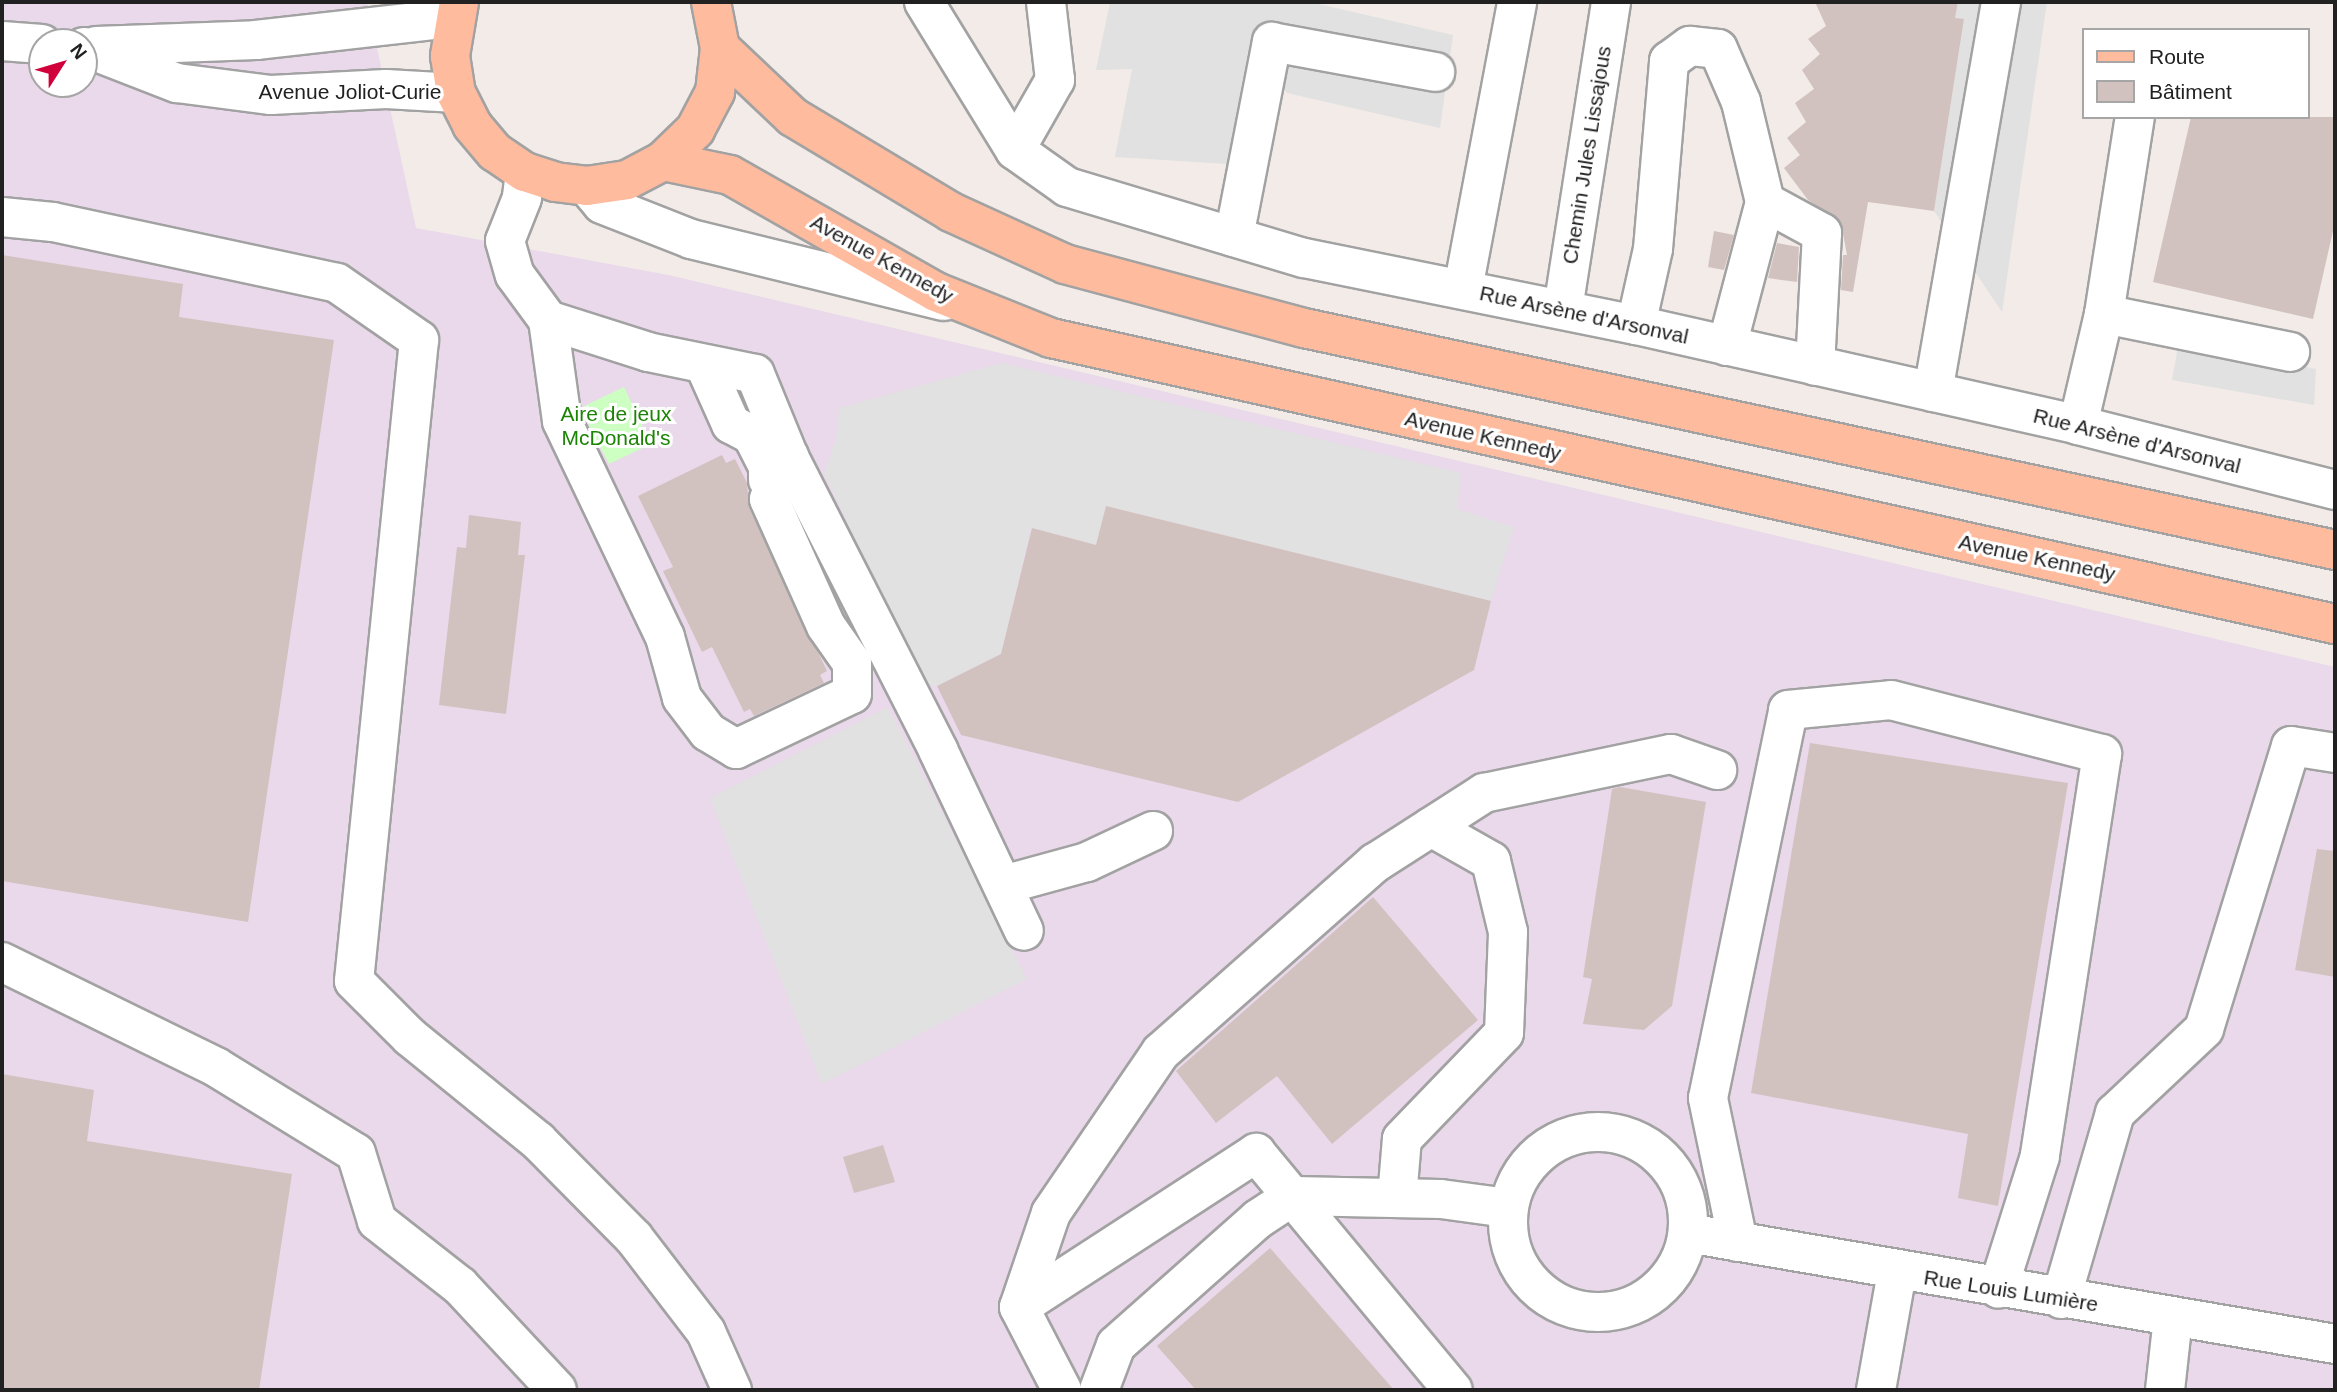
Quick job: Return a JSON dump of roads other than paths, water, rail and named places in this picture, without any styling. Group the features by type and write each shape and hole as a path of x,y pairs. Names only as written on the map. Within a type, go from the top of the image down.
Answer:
{"main road":[{"path":"456,10 450,56 456,93 472,125 495,152 525,172 555,182 587,186 627,180 663,161 695,130 715,92 720,48 712,3"},
{"path":"720,48 793,117 951,212 1065,264 1304,328 2335,550"},
{"name":"Avenue Kennedy","path":"663,161 744,181 936,292 1051,338 2335,624"}],"street":[{"name":"Rue Arsène d'Arsonval","path":"924,2 1015,149 1067,187 1304,258 1636,325 2078,425 2335,490"},
{"path":"1015,149 1055,80 1046,2"},
{"path":"1463,289 1517,2"},
{"name":"Chemin Jules Lissajous","path":"1563,309 1611,2"},
{"path":"1933,392 2001,2"},
{"name":"Avenue Joliot-Curie","path":"98,46 256,40 456,10"},
{"path":"2,41 28,43"},
{"path":"1234,237 1272,42 1435,72"},
{"path":"1636,325 1653,249 1669,61 1690,47 1718,49 1741,102 1765,202 1727,346"},
{"name":"Avenue Joliot-Curie","path":"98,52 177,83 258,94 386,89 456,93"},
{"path":"2078,425 2104,314 2136,119"},
{"path":"525,172 522,198 505,241 515,275 548,320 562,421 665,637 682,698 708,732 736,749 852,694 852,663 826,626 769,499 768,467 752,435 731,424 704,364"},
{"path":"587,186 602,204 691,239 759,260 980,309"},
{"path":"1765,202 1822,233 1815,366"},
{"path":"2,216 53,222 337,283 419,340 354,981 410,1037 538,1141 634,1238 706,1332 732,1390"},
{"path":"2104,314 2290,352"},
{"path":"548,320 704,364 755,374 789,457 1024,931"},
{"path":"769,499 789,457"},
{"path":"1738,1242 1707,1098 1788,710 1891,700 2102,754 2040,1156 1998,1289"},
{"path":"2060,1299 2116,1113 2204,1029 2291,747 2335,752"},
{"path":"1062,1390 1019,1307 1051,1213 1161,1052 1375,863 1484,793 1671,754 1717,770"},
{"path":"1397,1198 1402,1139 1504,1033 1508,932 1491,861 1432,827"},
{"path":"1003,885 1087,862 1153,831"},
{"path":"2,962 215,1067 356,1153 377,1221 460,1286 557,1390"},
{"path":"1611,1132 1644,1143 1670,1167 1686,1198 1688,1234 1679,1264 1660,1289 1632,1306 1602,1312 1581,1310 1543,1293 1521,1269 1509,1240 1508,1208 1521,1175 1544,1149 1576,1134 1611,1132"},
{"path":"1019,1307 1256,1153 1453,1390"},
{"path":"1099,1390 1116,1345 1258,1219 1293,1196 1397,1198 1508,1208"},
{"name":"Rue Louis Lumière","path":"1688,1234 1897,1272 2335,1344"},
{"path":"1876,1390 1897,1272"},
{"path":"2165,1390 2173,1317"}],"park label":[{"name":"Aire de jeux McDonald's","path":"616,426"}]}
